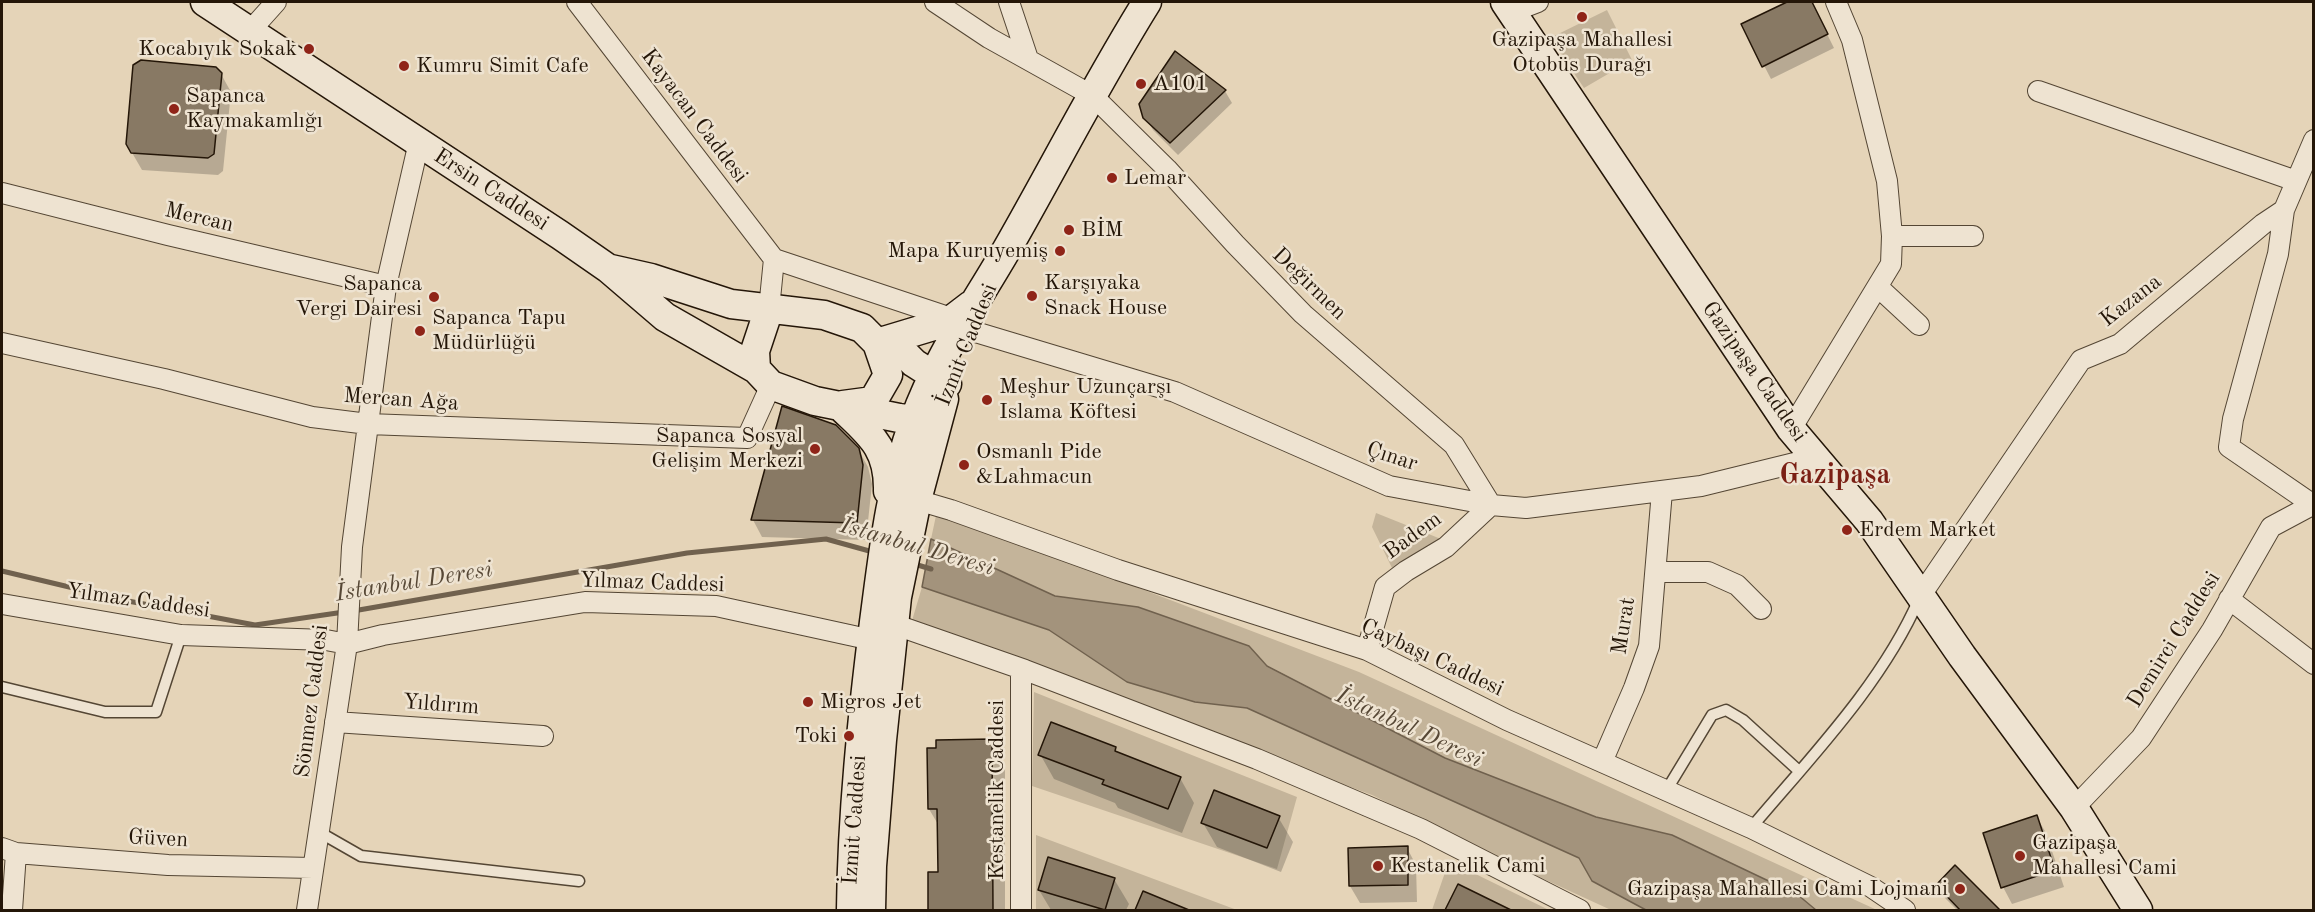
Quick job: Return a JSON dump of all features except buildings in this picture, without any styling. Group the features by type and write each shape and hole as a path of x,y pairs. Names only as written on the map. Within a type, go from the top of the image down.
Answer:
{"street":[{"name":"Ersin Caddesi","path":"205,2 609,269 665,317 764,377"},
{"path":"250,31 276,2"},
{"name":"Kayacan Caddesi","path":"576,2 774,259"},
{"name":"Değirmen","path":"935,2 989,38 1093,96 1167,169 1303,314 1454,445 1491,505"},
{"path":"1009,2 1028,59"},
{"name":"İzmit Caddesi","path":"850,910 851,866 861,738 905,515 903,456 926,416 968,317 1119,46 1147,2"},
{"path":"1791,429 1891,264 1892,236 1887,181 1852,40 1836,2"},
{"name":"Gazipaşa Caddesi","path":"1518,5 1661,236 1791,429 1869,521 1962,657 2074,808 2138,910"},
{"path":"2038,91 2296,181"},
{"name":"Kazana","path":"1921,595 2081,360 2120,344 2284,210 2313,140"},
{"name":"Sönmez Caddesi","path":"306,910 347,636 352,548 386,286 419,142"},
{"name":"Mercan","path":"2,193 168,236 386,286"},
{"path":"2284,210 2278,254 2233,419 2229,447 2313,504"},
{"path":"1892,236 1974,236"},
{"path":"926,416 840,406 815,400 764,377 755,351 769,309 774,259 968,317"},
{"path":"609,269 651,278 731,304 824,315 862,328 877,344 888,375 873,401 840,406"},
{"path":"1878,286 1919,325"},
{"path":"877,344 968,317"},
{"name":"Çınar","path":"968,317 1175,392 1389,486 1491,505 1526,508 1701,486 1815,458"},
{"name":"Mercan Ağa","path":"2,343 164,379 312,417 368,424 747,438 764,377"},
{"path":"877,344 901,350 914,363 941,379"},
{"path":"840,406 878,443 905,515"},
{"name":"Murat","path":"1602,762 1634,688 1649,646 1662,491"},
{"name":"Demirci Caddesi","path":"2074,808 2140,738 2212,630 2271,527 2313,504"},
{"name":"Badem","path":"1367,650 1385,587 1406,571 1446,547 1491,505"},
{"name":"Çaybaşı Caddesi","path":"905,515 951,510 1118,570 1367,650 1507,720 1751,828 1871,887 1905,910"},
{"path":"1656,572 1708,572 1737,585 1761,609"},
{"path":"2229,599 2313,664"},
{"name":"Yılmaz Caddesi","path":"2,604 181,635 326,640 347,636 383,635 585,602 885,614 1021,669 1257,759 1421,829 1580,910"},
{"name":"İzmit Caddesi","path":"871,910 885,614"},
{"name":"Kestanelik Caddesi","path":"1021,669 1021,910"},
{"name":"Yıldırım","path":"335,722 543,736"},
{"path":"9,850 12,910"},
{"name":"Güven","path":"9,850 168,865 313,868"}],"lane":[{"path":"1751,828 1865,688 1907,627 1921,595"},
{"path":"2,687 105,712 156,712 181,635"},
{"path":"1666,791 1712,716 1726,710 1743,720 1799,771"},
{"path":"319,832 360,856 579,881"}],"shaded area":[{"path":"1607,10 1632,60 1584,88 1550,38"},
{"path":"937,511 1359,672 1877,910 1816,910 1798,895 1672,835 1596,817 1445,758 1267,665 1249,646 1138,607 1055,596 931,539"},
{"path":"1376,513 1441,539 1392,568 1372,527"},
{"path":"931,539 1055,596 1138,607 1249,646 1267,666 1445,758 1596,817 1672,835 1798,895 1816,910 1646,910 1592,881 1579,858 1247,708 1195,702 1127,682 1049,630 922,587"},
{"path":"922,587 1049,630 1126,681 1195,702 1247,708 1579,858 1592,881 1646,910 1611,910 1500,859 1372,795 911,624"},
{"path":"1034,692 1297,797 1277,869 1032,786"},
{"path":"1036,835 1237,910 1036,910"},
{"path":"1449,861 1549,910 1432,910"}],"waterway":[{"name":"İstanbul Deresi","path":"353,611 687,553 826,539 873,552"},
{"name":"İstanbul Deresi","path":"911,563 931,569"},
{"name":"İstanbul Deresi","path":"2,571 128,601 255,625 344,612"}],"place":[{"name":"Gazipaşa Mahallesi Otobüs Durağı","path":"1582,17"},
{"name":"Kocabıyık Sokak","path":"309,49"},
{"name":"Kumru Simit Cafe","path":"404,66"},
{"name":"A101","path":"1141,84"},
{"name":"Sapanca Kaymakamlığı","path":"174,109"},
{"name":"Lemar","path":"1112,178"},
{"name":"BİM","path":"1069,230"},
{"name":"Mapa Kuruyemiş","path":"1060,251"},
{"name":"Karşıyaka Snack House","path":"1032,296"},
{"name":"Sapanca Vergi Dairesi","path":"434,297"},
{"name":"Sapanca Tapu Müdürlüğü","path":"420,331"},
{"name":"Meşhur Uzunçarşı Islama Köftesi","path":"987,400"},
{"name":"Sapanca Sosyal Gelişim Merkezi","path":"815,449"},
{"name":"Osmanlı Pide &Lahmacun","path":"964,465"},
{"name":"Erdem Market","path":"1847,530"},
{"name":"Migros Jet","path":"808,702"},
{"name":"Toki","path":"849,736"},
{"name":"Gazipaşa Mahallesi Cami","path":"2020,856"},
{"name":"Kestanelik Cami","path":"1378,866"},
{"name":"Gazipaşa Mahallesi Cami Lojmani","path":"1960,889"}],"district":[{"name":"Gazipaşa","path":"1835,476"}]}
